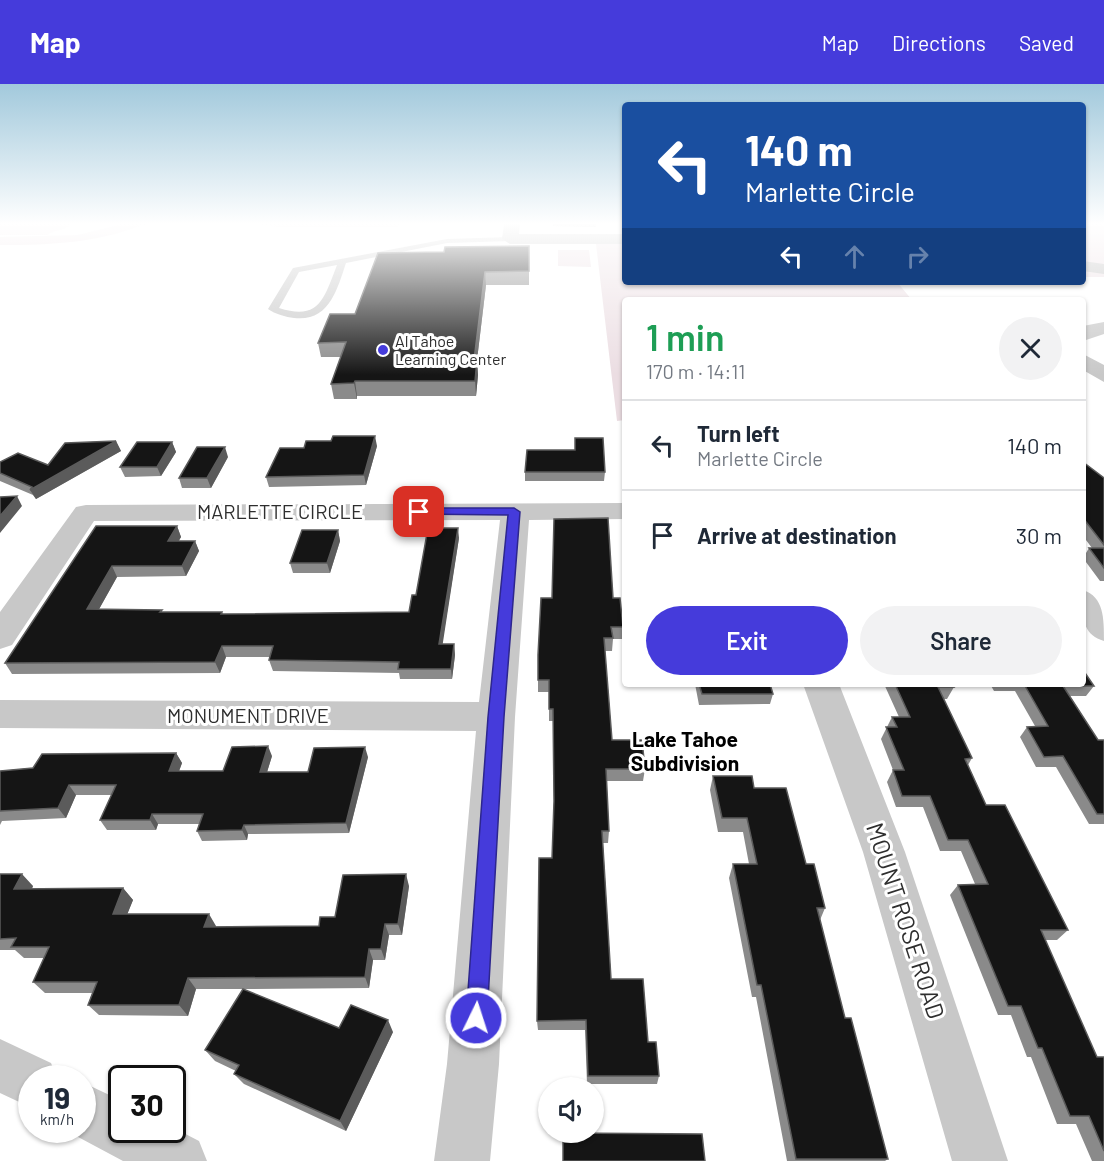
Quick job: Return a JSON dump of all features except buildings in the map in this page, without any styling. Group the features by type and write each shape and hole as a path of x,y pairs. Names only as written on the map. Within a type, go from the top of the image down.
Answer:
{"street":[{"path":"1086,332 1104,328"},
{"path":"1086,362 1104,375"},
{"name":"MARLETTE CIRCLE","path":"0,637 86,513 622,511"},
{"path":"462,1161 473,1064 496,717 514,512"},
{"path":"1086,605 1104,629"},
{"name":"MOUNT ROSE ROAD","path":"822,687 885,852 980,1161"},
{"name":"MONUMENT DRIVE","path":"0,714 496,717"},
{"path":"0,1065 18,1075"},
{"path":"96,1117 179,1161"}],"lane":[{"path":"293,274 273,309 287,315 312,315 325,307 337,274"}],"shaded area":[{"path":"600,274 622,274 622,285 900,285 910,297 622,297 622,420 617,421"},
{"path":"1086,274 1104,274 1104,277 1086,277"}],"place":[{"name":"Al Tahoe Learning Center","path":"383,350"}],"district":[{"name":"Lake Tahoe Subdivision","path":"685,752"}],"route":[{"path":"419,512 514,512 496,717 476,1018"}]}
